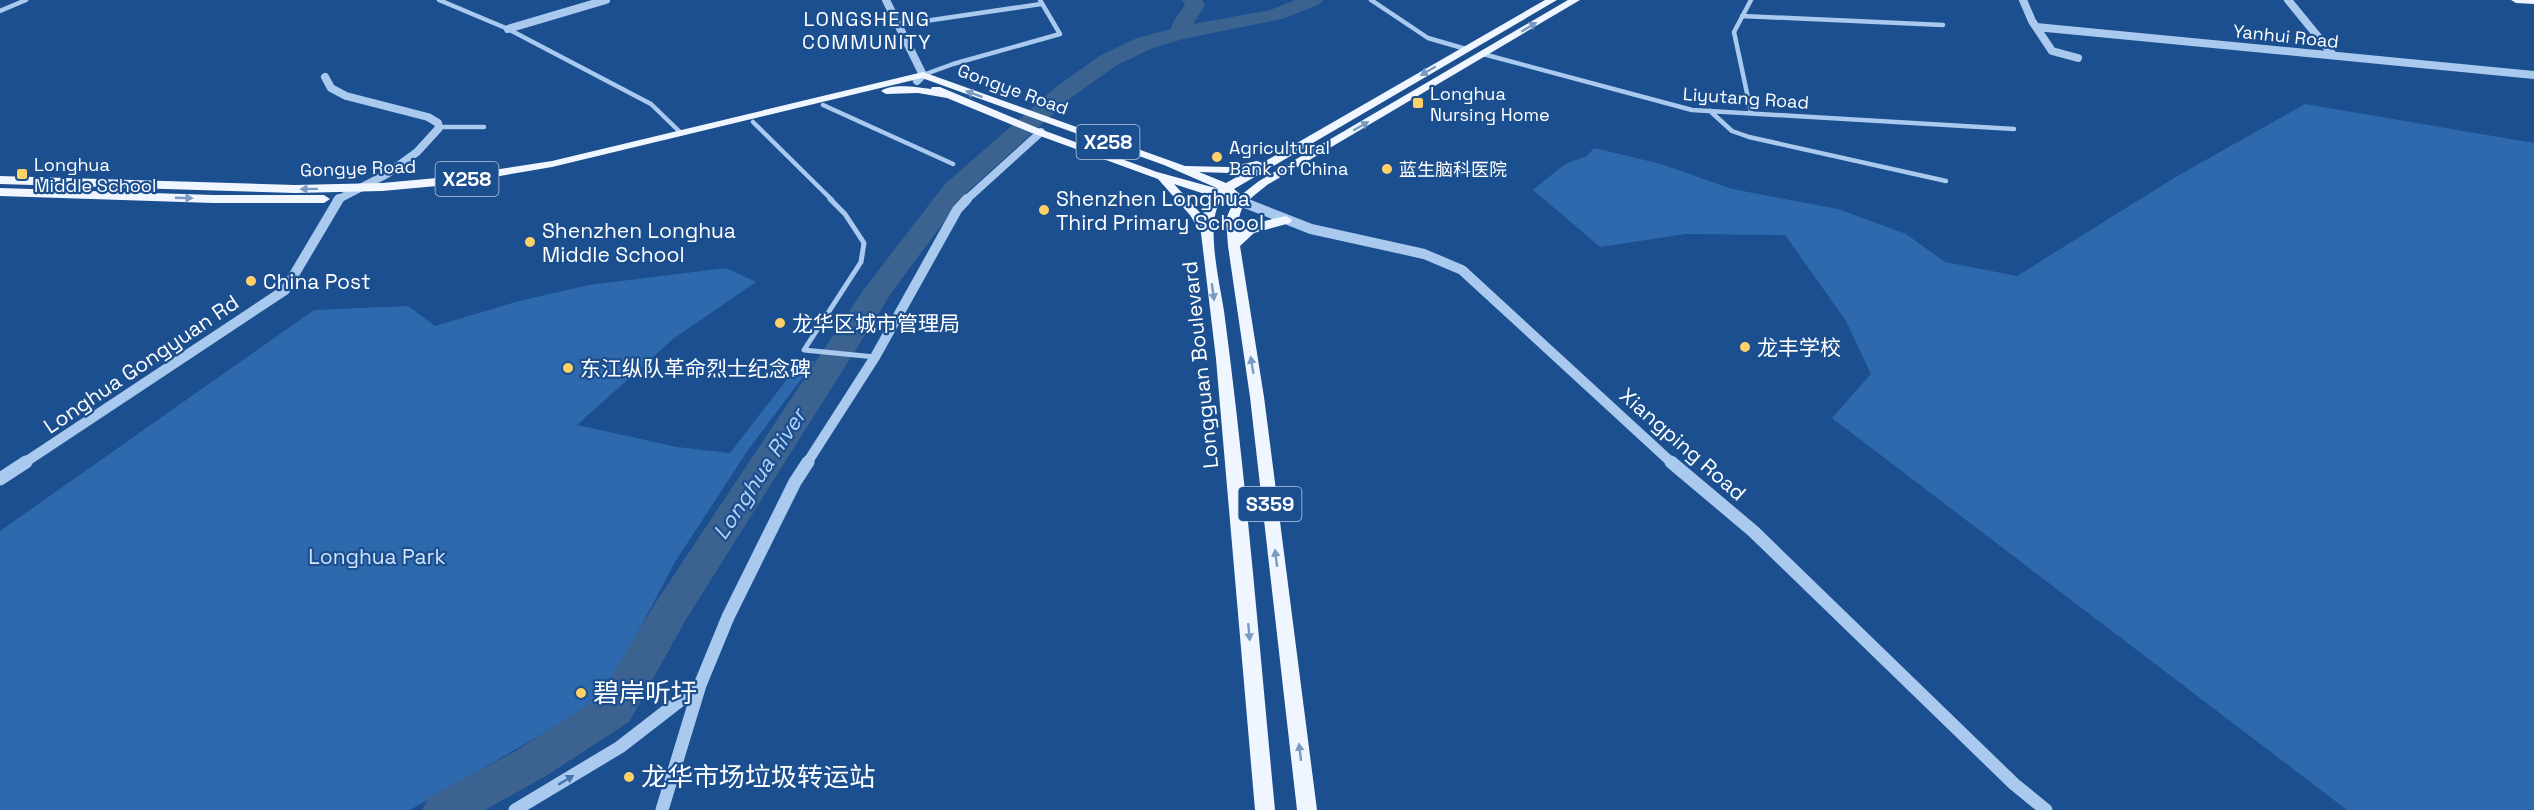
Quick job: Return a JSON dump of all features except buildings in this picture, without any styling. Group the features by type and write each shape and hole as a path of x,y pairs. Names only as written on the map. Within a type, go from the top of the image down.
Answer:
{"main road":[{"path":"1223,192 1282,154 1552,0"},
{"path":"1240,201 1263,183 1575,0"},
{"path":"2516,0 2534,1"},
{"name":"Gongye Road","path":"0,192 213,199 338,199 404,194 498,182 862,96 920,78 951,97 1039,132 1153,174 1223,192"},
{"name":"Gongye Road","path":"0,180 295,189 359,188 448,181 517,171 920,78 1168,164 1240,201"},
{"path":"862,96 908,90 951,97"},
{"path":"1168,164 1202,170 1229,170 1249,167 1282,154"},
{"path":"1153,174 1178,193 1195,213 1208,234"},
{"name":"Longguan Boulevard","path":"1223,192 1208,212 1208,234 1223,359 1264,810"},
{"name":"S359","path":"1240,201 1232,219 1234,246 1257,397 1307,810"},
{"path":"1234,246 1237,239 1249,231 1286,220"}],"street":[{"path":"0,10 26,0"},
{"path":"439,0 508,29 651,104 681,133"},
{"path":"508,29 606,0"},
{"path":"886,0 920,78 953,64 1060,34 1040,2 897,25"},
{"path":"1371,0 1428,38 1466,49"},
{"path":"1751,0 1734,32 1751,112"},
{"path":"2023,0 2036,27 2052,51 2078,58"},
{"path":"2288,0 2333,56"},
{"path":"1742,16 1943,25"},
{"name":"Yanhui Road","path":"2036,27 2534,75"},
{"name":"Liyutang Road","path":"1483,54 1676,107 2014,129"},
{"path":"325,77 337,92 428,117 440,127"},
{"path":"823,105 953,164"},
{"path":"1710,111 1732,131 1749,137 1946,181"},
{"path":"753,122 845,214 864,243 861,262 804,350 875,357"},
{"path":"338,199 379,179 417,152 440,127 484,127"},
{"path":"662,810 700,685 723,627 795,482 875,357 957,210 975,190 1039,132"},
{"name":"Longhua Gongyuan Rd","path":"0,479 285,290 338,199"},
{"name":"Xiangping Road","path":"1240,201 1286,220 1347,238 1430,255 1462,270 1646,441 1753,531 2014,784 2046,810"},
{"path":"515,810 620,747 700,685"}],"green space":[{"path":"2305,104 2534,143 2534,810 2347,810 1832,418 1871,374 1846,321 1785,235 1686,234 1600,247 1533,190 1565,164 1587,156 1594,148 1661,164 1732,189 1838,209 1906,234 1945,262 2017,276 2174,178"},
{"name":"Longhua Park","path":"726,268 756,282 673,339 577,425 677,447 730,453 802,360 815,361 748,450 675,562 602,700 410,810 0,810 0,531 314,310 408,306 435,326 519,301 589,285"}],"waterway":[{"path":"1180,33 1183,22 1195,5 1192,0"},
{"name":"Longhua River","path":"1180,33 1275,15 1313,0"},
{"name":"Longhua River","path":"445,810 530,764 614,710 668,615 879,289 954,190 1064,92 1109,60 1145,43 1180,33"}],"place":[{"name":"Longhua Nursing Home","path":"1418,103"},
{"name":"Agricultural Bank of China","path":"1217,157"},
{"name":"蓝生脑科医院","path":"1387,169"},
{"name":"Longhua Middle School","path":"22,174"},
{"name":"Shenzhen Longhua Third Primary School","path":"1044,210"},
{"name":"Shenzhen Longhua Middle School","path":"530,242"},
{"name":"China Post","path":"251,281"},
{"name":"龙华区城市管理局","path":"780,323"},
{"name":"龙丰学校","path":"1745,347"},
{"name":"东江纵队革命烈士纪念碑","path":"568,368"},
{"name":"碧岸听圩","path":"581,693"},
{"name":"龙华市场垃圾转运站","path":"629,777"}],"district":[{"name":"LONGSHENG COMMUNITY","path":"867,30"}]}
